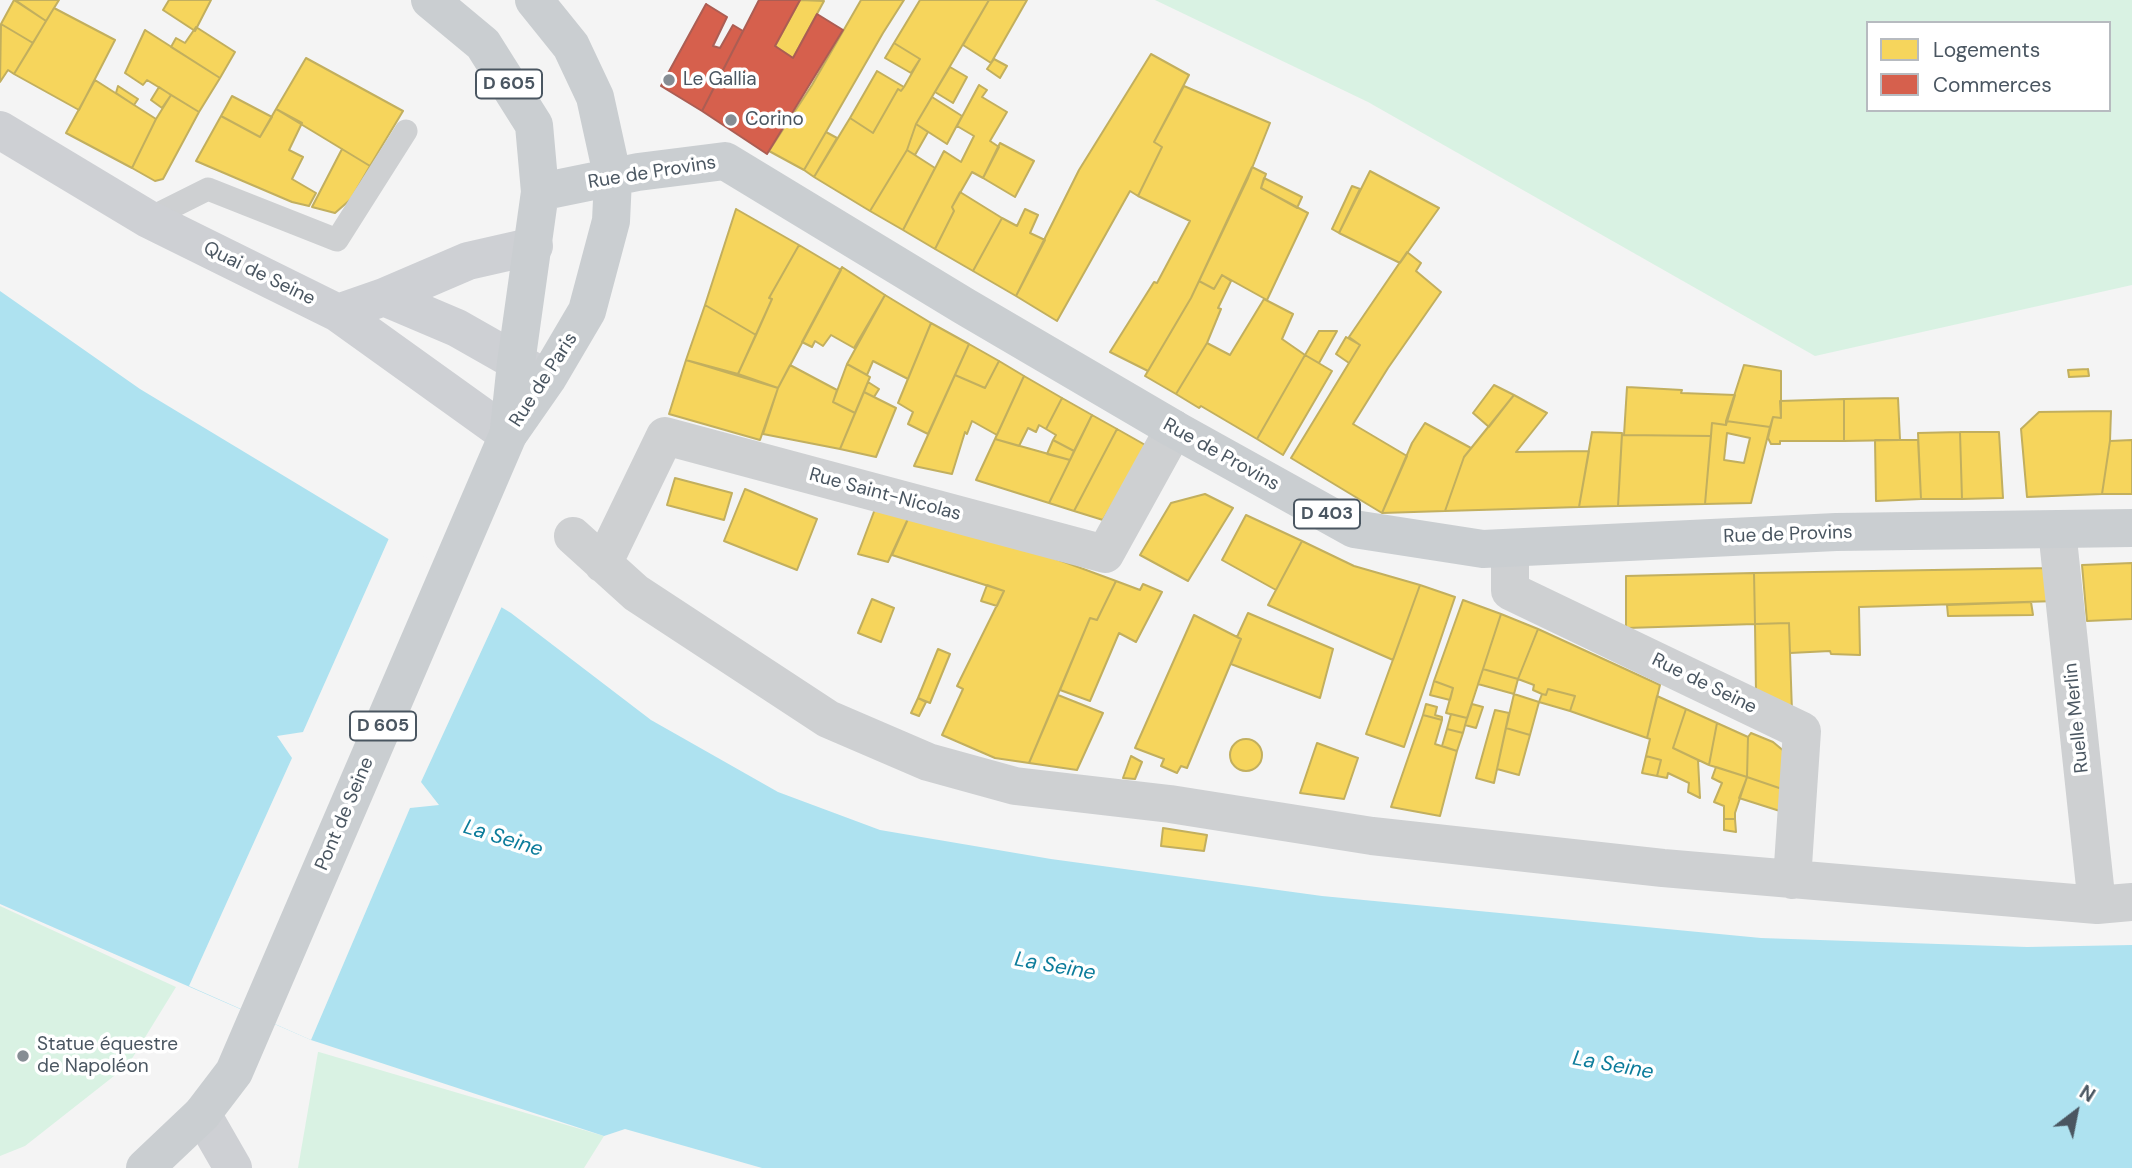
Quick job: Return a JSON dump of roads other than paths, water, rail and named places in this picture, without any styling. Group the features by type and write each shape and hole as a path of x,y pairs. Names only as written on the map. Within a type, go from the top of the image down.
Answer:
{"main road":[{"name":"Rue de Paris","path":"430,0 483,44 534,125 540,192 534,246 531,371 508,435"},
{"name":"Rue de Paris","path":"531,371 587,311 611,221 613,179 595,97 571,46 537,1"},
{"name":"Quai de Seine","path":"0,130 148,219 338,313 508,435"},
{"name":"Rue de Provins","path":"540,192 638,172 725,161 1174,429 1354,529 1483,549 1836,532 2132,528"},
{"path":"338,313 384,297 468,261 534,246"},
{"path":"384,297 457,328 531,371"},
{"name":"Pont de Seine","path":"145,1168 202,1114 234,1072 508,435"},
{"path":"202,1114 233,1168"}],"street":[{"name":"Rue Saint-Nicolas","path":"603,564 666,436 1105,554 1174,429"},
{"name":"Ruelle Merlin","path":"2057,530 2115,903"},
{"path":"573,536 636,593 828,719 928,762 1015,786 1170,804 1372,836 1792,880 2115,903"},
{"name":"Rue de Seine","path":"1510,548 1510,591 1802,731 1792,880"}],"lane":[{"path":"148,219 208,188 337,240 406,131"}],"water":[{"name":"La Seine","path":"0,291 140,389 511,613 651,720 778,792 880,830 1051,859 1322,896 1761,938 2027,947 2132,945 2132,1168 762,1168 625,1129 604,1136 311,1040 0,904"}],"place":[{"name":"Le Gallia","path":"669,80"},
{"name":"Corino","path":"731,120"},
{"name":"Statue équestre de Napoléon","path":"23,1056"}]}
